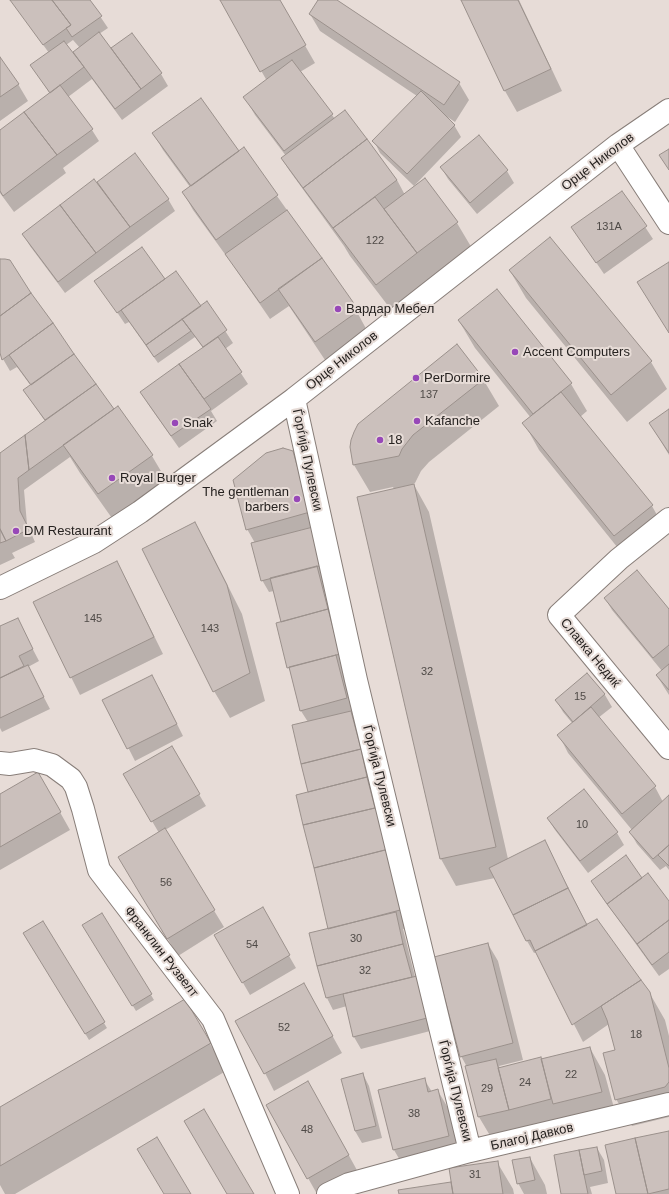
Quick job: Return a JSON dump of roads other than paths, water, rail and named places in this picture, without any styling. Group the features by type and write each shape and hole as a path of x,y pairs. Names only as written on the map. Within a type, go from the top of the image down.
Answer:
{"street":[{"name":"Орце Николов","path":"0,588 94,542 140,512 294,399 618,146 669,110"},
{"path":"618,146 669,223"},
{"name":"Ѓорѓиja Пулевски","path":"294,399 356,680 470,1152"},
{"name":"Славка Недиќ","path":"669,519 619,560 559,615 669,748"},
{"name":"Франклин Рузвелт","path":"0,763 10,764 34,760 52,765 71,779 76,787 83,809 99,870 213,1018 288,1194"},
{"name":"Благој Давков","path":"328,1194 349,1184 470,1152 669,1104"}],"place":[{"name":"Вардар Мебел","path":"338,309"},
{"name":"Accent Computers","path":"515,352"},
{"name":"PerDormire","path":"416,378"},
{"name":"Kafanche","path":"417,421"},
{"name":"Snak","path":"175,423"},
{"name":"18","path":"380,440"},
{"name":"Royal Burger","path":"112,478"},
{"name":"The gentleman barbers","path":"297,499"},
{"name":"DM Restaurant","path":"16,531"}]}
